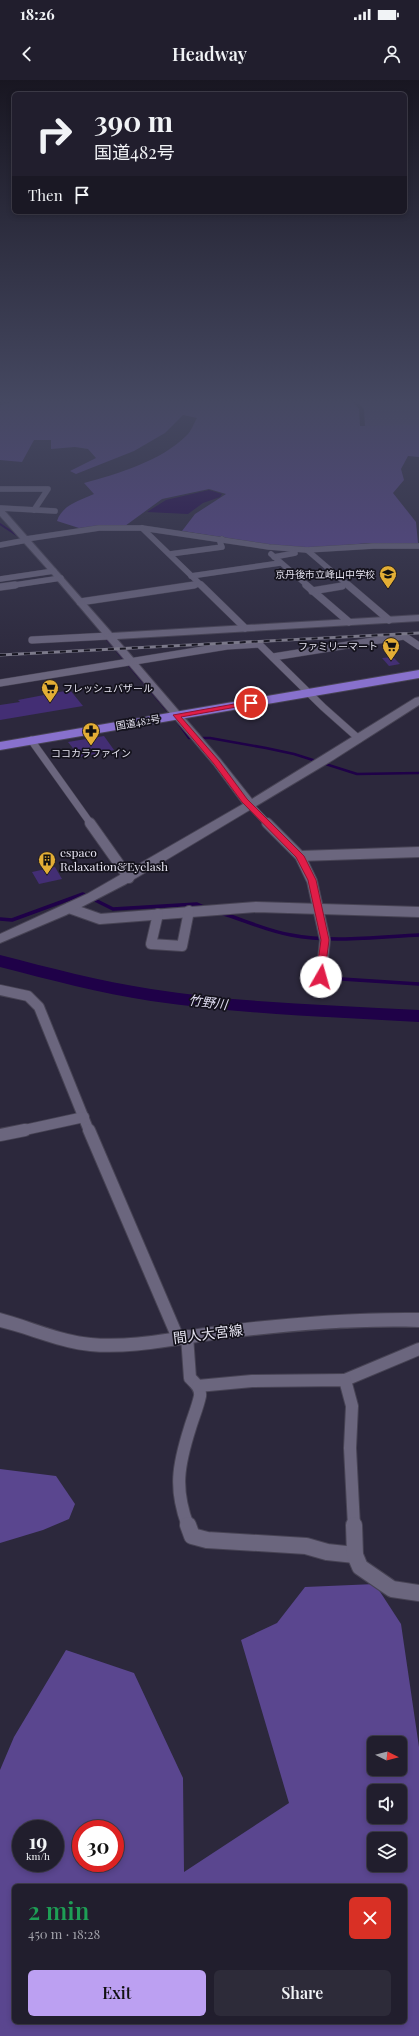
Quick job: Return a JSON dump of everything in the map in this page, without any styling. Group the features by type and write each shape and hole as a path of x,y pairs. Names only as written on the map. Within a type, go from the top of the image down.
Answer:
{"highway":[{"name":"国道482号","path":"0,746 419,674"}],"street":[{"path":"34,510 46,492"},
{"path":"0,508 54,511"},
{"path":"0,511 27,539 58,575 130,662 217,762 250,805 300,856 312,880 320,908 325,940 321,977"},
{"path":"0,545 27,539 99,528 142,528 268,547 307,550 373,546 419,546"},
{"path":"142,528 245,628"},
{"path":"170,554 222,547 220,542 222,539"},
{"path":"307,550 386,620"},
{"path":"349,622 272,555 302,553 386,620"},
{"path":"191,576 280,563"},
{"path":"0,579 58,575"},
{"path":"0,587 58,575"},
{"path":"80,602 200,584"},
{"path":"312,591 342,586"},
{"path":"32,640 419,618"},
{"path":"273,657 404,636 419,646"},
{"path":"0,683 227,646 260,644 310,692 323,707 359,738"},
{"path":"0,939 69,908 129,878 417,702"},
{"path":"31,740 129,878"},
{"path":"300,856 419,852"},
{"path":"69,908 100,919 256,907 419,912"},
{"path":"158,914 151,944 182,946 189,911"},
{"path":"0,990 28,996 40,1007 84,1117 183,1337 190,1378 198,1386 200,1395 183,1449 178,1488 181,1508 192,1536 208,1540 306,1546 327,1552 355,1555"},
{"path":"0,1135 84,1117"},
{"name":"間人大宮線","path":"0,1320 86,1344 103,1345 136,1344 295,1324 344,1320 419,1320"},
{"path":"198,1386 252,1381 345,1380 419,1349"},
{"path":"345,1380 352,1406 350,1448 355,1555 360,1567 392,1589 419,1593"}],"shaded area":[{"path":"92,492 194,492 162,499 125,526 79,528 57,521 59,516 67,507 94,494"},
{"path":"199,492 216,492 222,494 220,497 203,503 188,514 147,512 166,500"},
{"path":"220,492 394,492 416,522 418,543 371,543 309,548 272,545 182,531 195,514 226,494"},
{"path":"0,1469 56,1476 75,1504 69,1519 43,1530 0,1543"},
{"path":"375,1584 401,1624 419,1747 419,2036 0,2036 0,1770 14,1737 66,1650 134,1673 183,1778 184,1872 289,1803 241,1640 277,1623 305,1587"}],"building":[{"name":"ファミリーマート","path":"393,657 400,664 389,666 382,658"},
{"name":"フレッシュバザール","path":"70,690 83,706 0,720 0,705 20,702 18,700"},
{"name":"ココカラファイン","path":"104,736 114,750 80,757 68,742"},
{"name":"espaco Relaxation&Eyelash","path":"55,867 62,879 39,884 32,872"}],"waterway":[{"path":"0,524 21,538"},
{"path":"105,637 114,647"},
{"path":"117,651 167,710"},
{"path":"177,721 189,738 210,738 266,748 294,754 357,774 419,773"},
{"path":"0,919 12,920 83,894 113,909 197,904 206,908"},
{"path":"221,913 273,931 322,939 355,939 419,935"},
{"name":"竹野川","path":"0,961 113,988 151,995 217,1003 419,1016"},
{"path":"326,978 419,984"}],"railway":[{"path":"0,655 419,633"}],"place":[{"name":"京丹後市立峰山中学校","path":"388,589"},
{"name":"ファミリーマート","path":"391,661"},
{"name":"フレッシュバザール","path":"50,703"},
{"name":"ココカラファイン","path":"91,746"},
{"name":"espaco Relaxation&Eyelash","path":"47,875"}],"route":[{"path":"251,703 177,715 217,762 244,800 300,856 312,880 324,929 325,940 321,977"}]}
